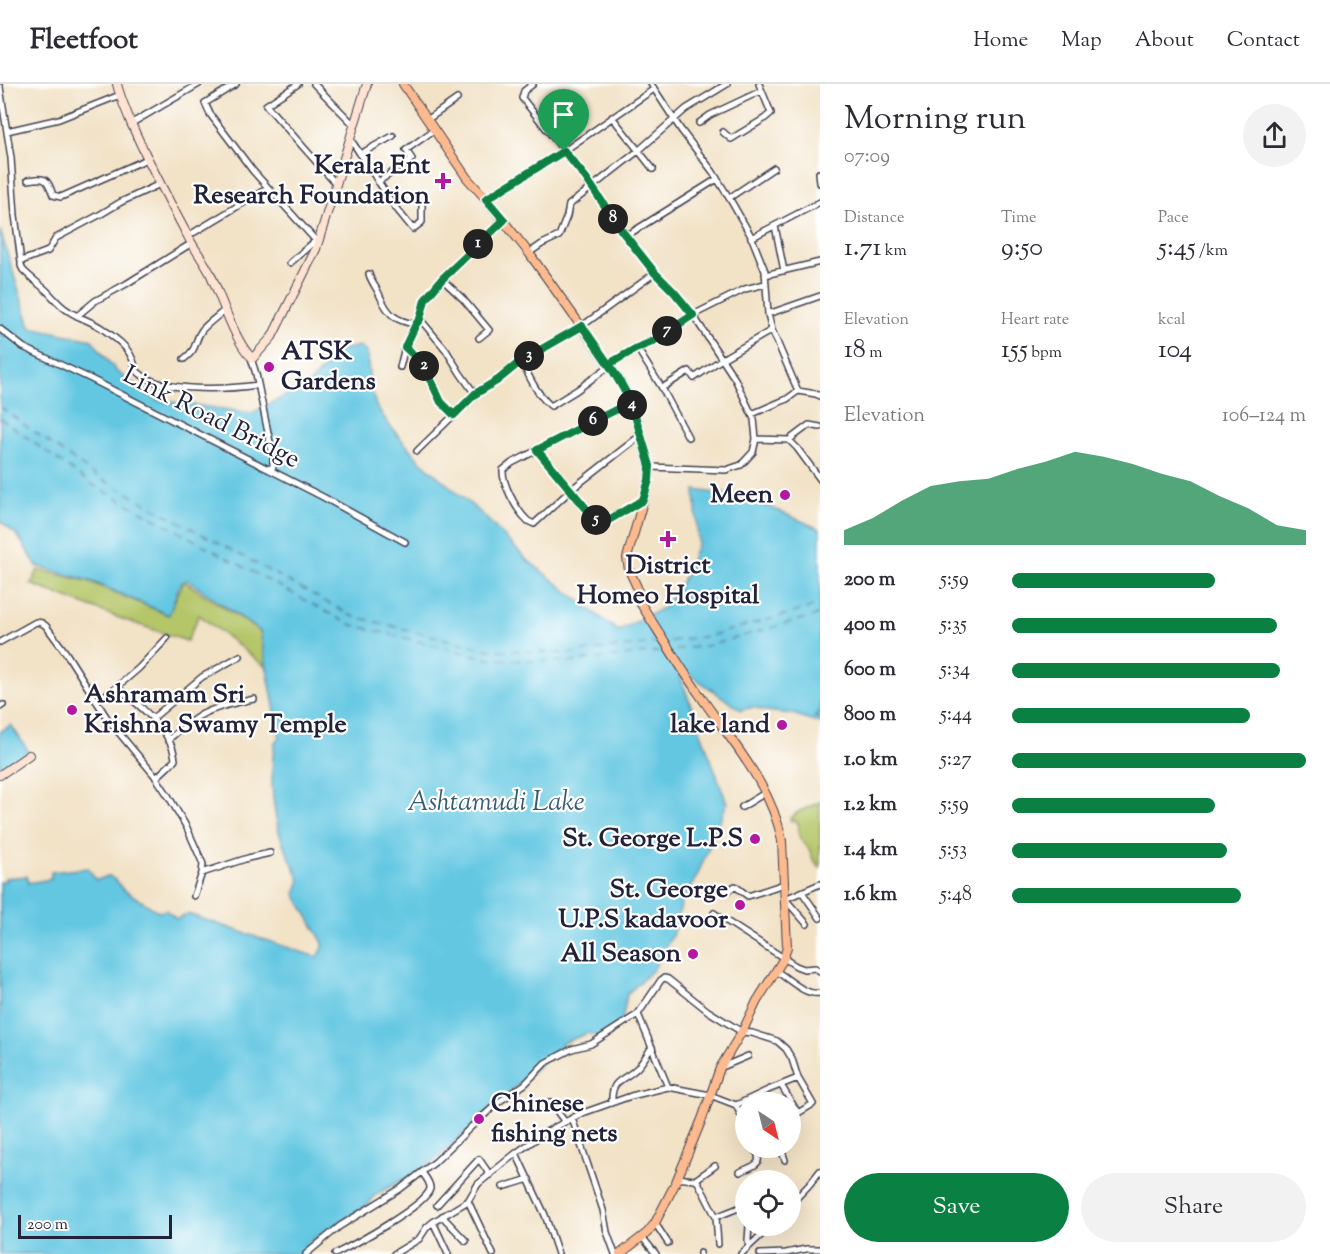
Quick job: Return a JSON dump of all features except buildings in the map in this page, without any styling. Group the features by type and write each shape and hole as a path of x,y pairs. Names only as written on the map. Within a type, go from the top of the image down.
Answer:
{"main road":[{"path":"403,84 467,178 504,220 582,326 609,364 631,402 650,466 649,480 627,558 639,601 697,692 751,768 773,807 782,841 787,947 784,958 720,1068 677,1178 655,1223 642,1237 620,1254"}],"street":[{"path":"117,84 147,159 210,274 225,310 251,358 273,457 273,466 268,469"},
{"path":"132,123 199,84"},
{"path":"236,84 205,103 210,114 253,171 317,241"},
{"path":"298,84 266,105 336,184"},
{"path":"314,84 355,126"},
{"path":"251,358 258,354 272,337 317,241 367,84"},
{"path":"533,84 524,91 522,98 655,273 693,315 735,379 754,419 756,439 753,452 741,465 726,470 650,466"},
{"path":"529,253 559,236 569,206 591,187 639,151 686,109 727,84"},
{"path":"723,132 731,139 771,113 759,84"},
{"path":"486,199 564,151 652,86 717,179 752,238 765,275 768,314 772,330 798,391"},
{"path":"0,87 11,158 22,270 65,309 102,328 125,347 138,372 156,381 175,386 213,389 258,385"},
{"path":"699,123 761,91"},
{"path":"7,130 59,119 120,95"},
{"path":"427,120 458,99"},
{"path":"612,117 653,169"},
{"path":"378,182 412,159 406,150 434,130"},
{"path":"360,154 393,136"},
{"path":"351,140 395,207 413,229 422,222 422,204"},
{"path":"28,180 45,179 53,195 61,197 147,159"},
{"path":"729,198 774,168"},
{"path":"819,173 820,183"},
{"path":"626,236 717,179"},
{"path":"21,262 48,251 56,238 121,202 160,184"},
{"path":"77,316 268,188"},
{"path":"752,238 820,202"},
{"path":"400,367 405,347 425,300 442,279 504,220"},
{"path":"775,226 784,271"},
{"path":"290,263 317,241"},
{"path":"765,275 820,262"},
{"path":"417,451 475,394 498,380 521,361 582,326 655,273"},
{"path":"369,274 388,311 394,317 404,322 418,321"},
{"path":"442,279 463,299 489,330 479,338"},
{"path":"521,361 532,385 551,406 577,390 609,364 657,339 693,315 745,289 765,284"},
{"path":"768,314 820,296"},
{"path":"184,359 195,349 202,330 225,310"},
{"path":"418,321 446,350 475,394"},
{"name":"Link Road Bridge","path":"0,329 23,347 323,497 405,542"},
{"path":"662,388 689,370 694,378 772,330"},
{"path":"405,347 423,364 441,402 454,415"},
{"path":"637,348 688,436"},
{"path":"752,414 787,399 798,391 820,396"},
{"path":"631,402 537,450 503,470 502,475 512,499 526,519 534,524 572,489 641,435"},
{"path":"756,439 789,440 809,425 820,427"},
{"path":"789,440 820,478"},
{"path":"537,450 600,525 643,500"},
{"path":"0,642 36,622 42,623 66,653 109,721 156,778 187,828 203,864 194,896"},
{"path":"96,700 117,687 139,668 167,638"},
{"path":"153,718 202,677 240,656"},
{"path":"117,687 153,718 173,748 175,760 156,778"},
{"path":"168,740 201,715 254,699"},
{"path":"0,775 29,755"},
{"path":"742,807 765,793"},
{"path":"202,873 270,853"},
{"path":"728,891 735,886 748,896 784,884"},
{"path":"807,924 785,899 820,884"},
{"path":"802,891 820,918"},
{"path":"714,914 804,969 815,968 820,971"},
{"path":"776,971 801,988 815,994 820,993"},
{"path":"306,1254 340,1226 400,1189 435,1162 500,1101 525,1084 545,1063 572,1049 591,1044 638,1014 664,978 708,1011 742,1032 777,1041 792,1059 798,1078 813,1104 798,1113 781,1084"},
{"path":"638,1014 668,1087"},
{"path":"612,1102 614,1086 637,1068 652,1047"},
{"path":"720,1068 748,1056"},
{"path":"764,1092 798,1078"},
{"path":"394,1254 402,1252 419,1239 427,1227 468,1201 478,1184 516,1153 546,1132 572,1118 612,1102 668,1087 710,1095 735,1105"},
{"path":"550,1102 565,1122"},
{"path":"572,1118 603,1210 607,1232 615,1254"},
{"path":"516,1153 545,1215 557,1252 549,1254"},
{"path":"437,1205 479,1158 490,1175"},
{"path":"744,1170 759,1161 759,1158"},
{"path":"695,1180 715,1166"},
{"path":"801,1193 820,1171"},
{"path":"335,1254 382,1228 418,1203 430,1187 422,1172"},
{"path":"677,1178 695,1180 701,1186 716,1217 718,1244"},
{"path":"503,1186 529,1179"},
{"path":"468,1201 493,1254"},
{"path":"716,1217 735,1209"},
{"path":"442,1216 466,1241"},
{"path":"434,1222 448,1254"},
{"path":"655,1223 668,1243"},
{"path":"748,1236 749,1246"},
{"path":"741,1254 760,1236"},
{"path":"642,1237 656,1254"},
{"path":"760,1254 786,1254 806,1249 820,1249"}],"green space":[{"path":"38,570 88,581 168,615 184,581 260,631 267,668 199,615 187,641 31,584"},
{"path":"820,802 820,868 800,838 799,825 790,818"}],"water":[{"name":"Ashtamudi Lake","path":"0,230 30,327 92,340 116,371 156,400 252,413 309,384 341,350 360,346 367,353 370,384 376,406 419,460 482,514 526,559 618,631 665,607 685,576 698,542 695,490 749,498 820,529 820,723 793,714 766,711 754,707 741,710 676,665 727,803 697,876 682,902 672,936 653,970 627,994 622,1021 599,1037 588,1033 563,1043 440,1156 424,1168 375,1195 369,1204 306,1244 307,1254 0,1254 0,882 5,881 5,878 27,876 28,883 51,879 51,872 88,868 96,880 109,876 117,881 122,889 159,912 166,910 176,919 188,914 316,957 322,951 323,943 295,894 300,880 279,832 272,787 275,742 280,738 260,631 188,580 179,586 169,615 93,582 37,566 18,536 0,521"},
{"path":"11,725 29,752 0,771 0,732"}],"ferry route":[{"path":"0,407 96,476 352,616 490,650 570,653 662,642"},
{"path":"0,418 91,484 349,624 489,659 570,662 665,651"},
{"path":"670,641 709,636 820,605"},
{"path":"675,650 711,645 820,614"},
{"path":"814,718 820,709"},
{"path":"816,718 820,717"}],"place":[{"name":"Kerala Ent Research Foundation","path":"443,181"},
{"name":"ATSK Gardens","path":"269,367"},
{"name":"Meen","path":"785,495"},
{"name":"District Homeo Hospital","path":"668,539"},
{"name":"Ashramam Sri Krishna Swamy Temple","path":"72,710"},
{"name":"lake land","path":"782,725"},
{"name":"St. George L.P.S","path":"755,839"},
{"name":"St. George U.P.S kadavoor","path":"740,905"},
{"name":"All Season","path":"693,954"},
{"name":"Chinese fishing nets","path":"479,1119"}],"route":[{"path":"564,151 486,199 504,220 442,279 425,300 420,319 405,347 423,364 441,402 454,415 475,394 498,380 521,361 582,326 609,364 631,402 650,466 649,480 643,500 600,525 537,450 631,402 618,378 609,364 652,342 693,315 655,273 621,230 586,178 564,151"}]}
